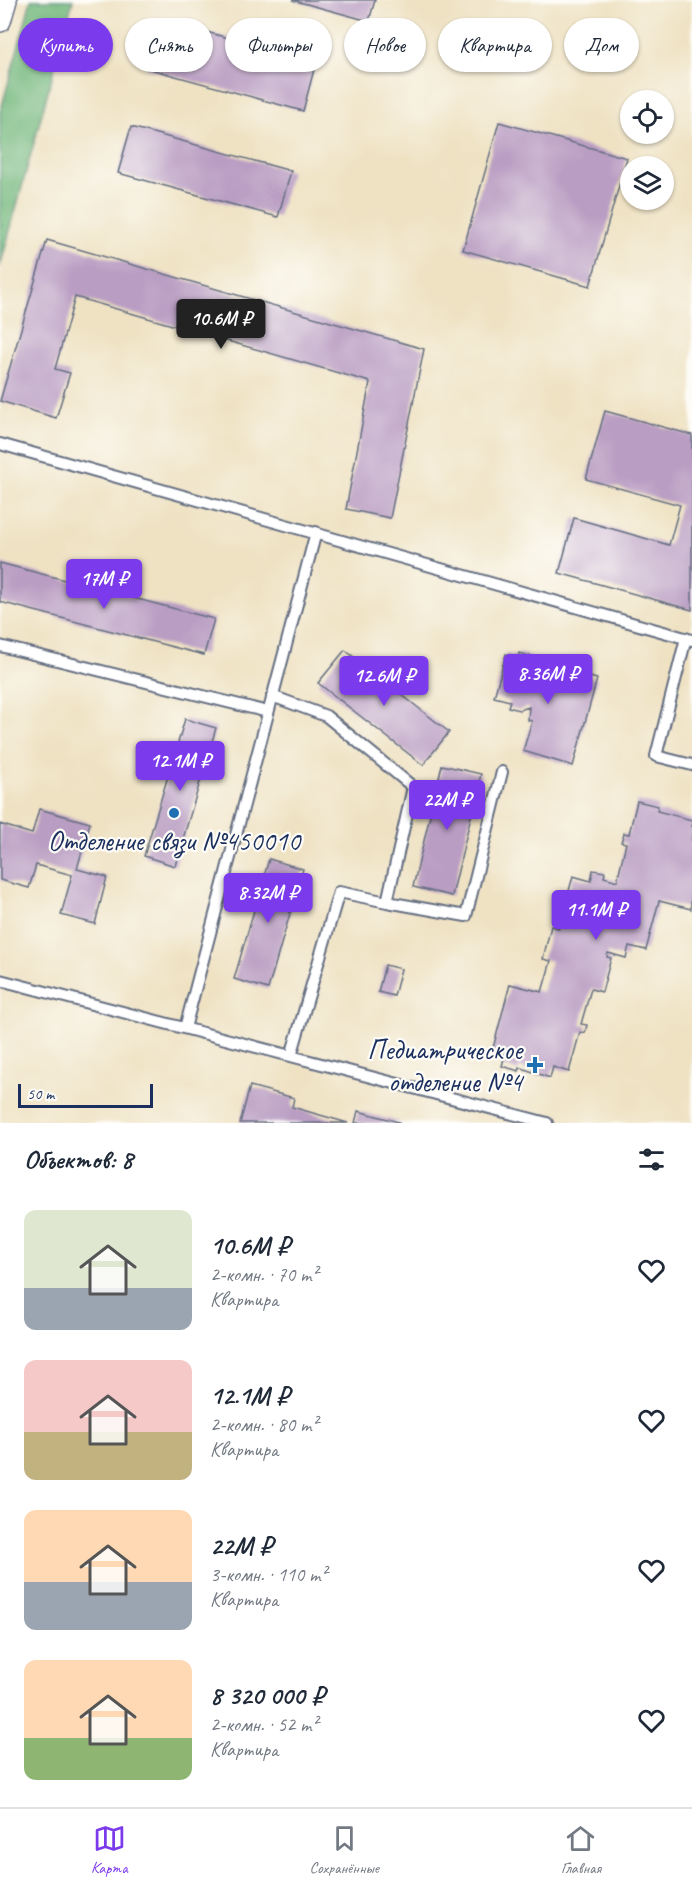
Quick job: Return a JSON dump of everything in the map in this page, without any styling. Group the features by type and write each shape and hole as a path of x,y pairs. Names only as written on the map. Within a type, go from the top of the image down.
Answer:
{"street":[{"path":"0,21 6,0"}],"lane":[{"path":"0,444 689,639 656,756 692,765"},
{"path":"184,1028 316,532"},
{"path":"0,646 268,712"},
{"path":"273,696 326,716 413,787 387,902"},
{"path":"291,1056 339,892 466,916 502,772"},
{"path":"0,980 547,1123"}],"green space":[{"path":"31,0 73,0 68,18 26,18"},
{"path":"18,47 18,72 53,72 0,267 0,113"}],"building":[{"path":"292,0 375,0 370,18 358,18"},
{"path":"213,34 225,37 225,72 313,72 303,111 161,72 213,72"},
{"path":"499,122 620,156 620,182 590,286 463,250"},
{"path":"131,127 291,171 278,217 118,173"},
{"path":"47,240 424,349 390,518 346,509 370,382 75,297 55,369 70,373 56,418 0,401"},
{"path":"605,411 692,435 692,610 559,573 574,518 669,545 680,505 586,479"},
{"path":"0,563 214,619 204,655 0,602"},
{"path":"345,650 449,732 423,765 318,683"},
{"path":"519,653 534,657 533,661 597,679 573,766 523,751 532,721 528,720 529,707 519,710 508,707 510,701 494,697 506,654 518,657"},
{"path":"185,719 216,728 175,866 144,856"},
{"path":"442,765 481,774 452,896 413,887"},
{"path":"637,801 658,806 657,811 692,820 691,909 659,901 646,950 629,946 626,958 608,953 607,957 611,958 602,992 591,989 581,1024 587,1025 585,1033 580,1032 569,1072 553,1067 550,1078 519,1067 519,1071 502,1066 505,1055 492,1052 510,984 542,992 551,961 543,959 551,926 559,928 573,876 591,881 593,870 605,872 604,877 617,881 626,843 621,842 624,833 629,834"},
{"path":"39,809 90,823 77,869 107,877 95,924 61,915 72,875 36,865 29,888 0,880 0,824 32,834"},
{"path":"269,859 303,869 268,989 234,979"},
{"path":"385,965 401,969 394,996 378,992"},
{"path":"250,1086 294,1098 292,1107 348,1123 240,1123"},
{"path":"358,1111 399,1122 399,1123 355,1123"}],"place":[{"name":"Отделение связи №450010","path":"174,813"},
{"name":"Педиатрическое отделение №4","path":"535,1065"}]}
